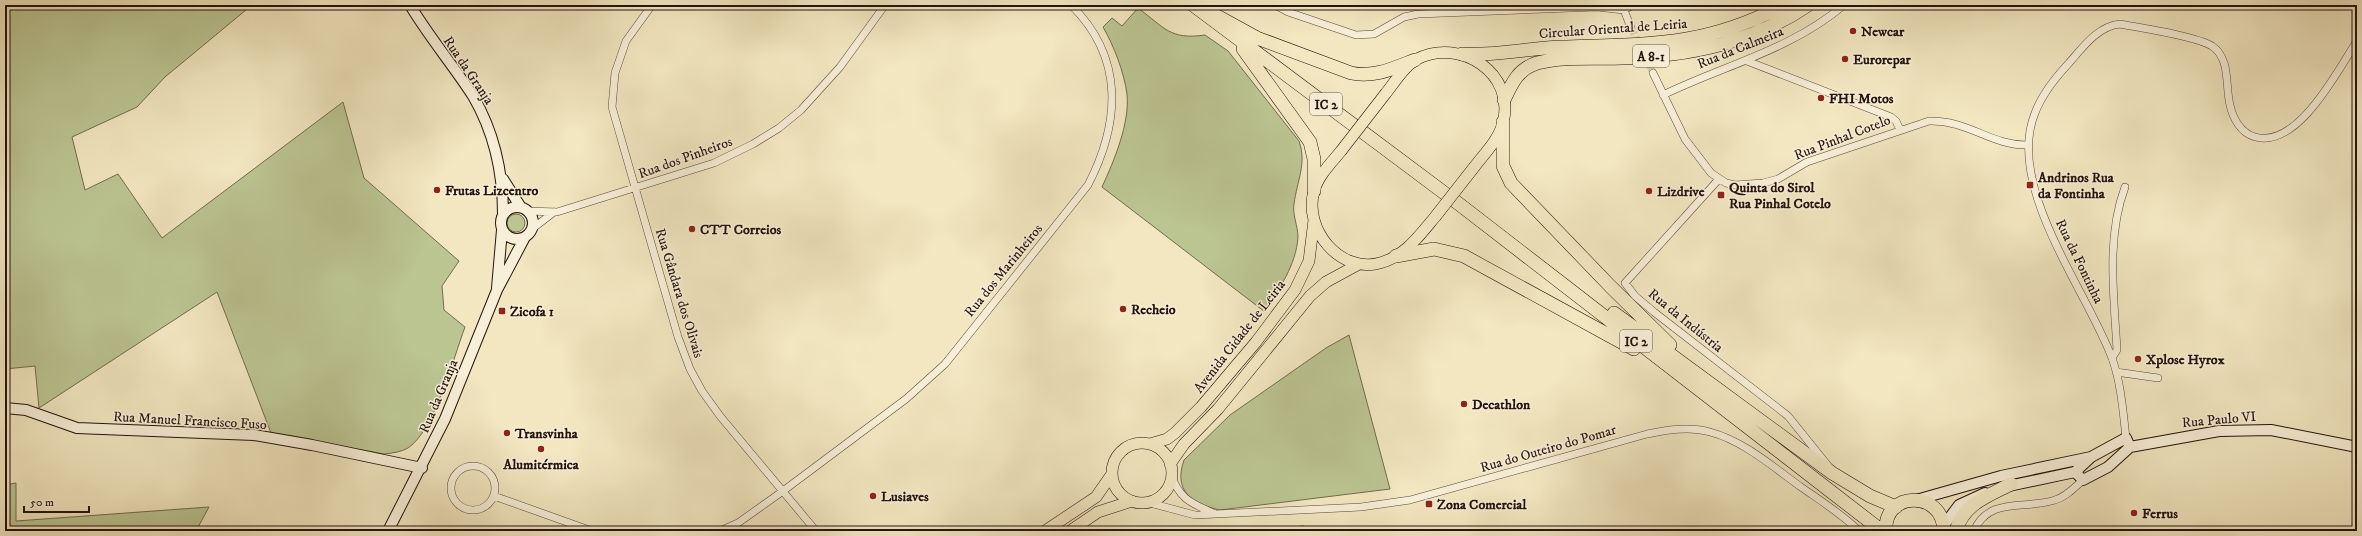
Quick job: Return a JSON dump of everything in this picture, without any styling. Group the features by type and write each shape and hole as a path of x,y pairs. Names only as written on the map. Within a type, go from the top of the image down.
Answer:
{"highway":[{"name":"IC 2","path":"1192,5 1453,200 1882,531"},
{"name":"IC 2","path":"1202,5 1832,473 1870,496 1896,507"},
{"name":"Circular Oriental de Leiria","path":"1462,54 1494,55 1561,47 1629,46 1688,40 1736,27 1784,5"},
{"name":"Circular Oriental de Leiria","path":"1504,100 1512,82 1521,72 1537,63 1692,52 1754,34 1808,5"},
{"path":"1215,15 1257,38 1351,73 1365,75 1380,73 1415,60"},
{"path":"1232,35 1258,67 1310,142 1314,160 1314,191"},
{"path":"1503,122 1503,166 1511,183 1610,286 1706,380"},
{"path":"1396,256 1434,249 1464,256 1625,342 1714,406 1738,419"},
{"path":"1956,531 1961,516 1968,508 2011,484"},
{"path":"1886,531 1887,520 1896,507 1902,503 1916,500 1934,507 1940,515 1944,528"}],"main road":[{"name":"Rua da Granja","path":"410,5 431,39 473,97 488,132 502,177 503,214"},
{"path":"1444,52 1462,54 1472,58 1488,69 1498,83 1504,100 1503,122 1495,141 1412,244 1396,256 1379,263 1359,264 1344,259 1332,250 1326,243 1314,220 1312,202 1314,191 1322,174 1386,93 1415,60 1444,52"},
{"name":"Rua da Granja","path":"502,177 524,209"},
{"path":"508,209 524,209 533,219 532,229 525,237 520,239 510,237 502,230 501,225 503,214 508,209"},
{"name":"Avenida Cidade de Leiria","path":"1150,444 1167,439 1175,434 1201,407 1256,342 1294,290 1308,261 1314,220"},
{"name":"Rua da Granja","path":"497,290 502,230"},
{"name":"Rua da Granja","path":"388,531 422,468 446,419 497,290 525,237"},
{"name":"Avenida Cidade de Leiria","path":"1171,469 1184,444 1218,409 1310,296 1326,282 1359,264"},
{"name":"Rua Manuel Francisco Fuso","path":"5,408 26,410 77,428 254,435 312,444 422,468"},
{"name":"Rua Paulo VI","path":"2075,472 2091,456 2128,443 2195,434 2254,429 2290,433 2357,447"},
{"path":"1045,531 1096,497 1112,474 1115,460 1123,449 1136,443 1150,444 1160,449 1171,469 1169,486 1163,493 1146,502 1132,501 1098,512 1070,531"},
{"path":"1944,528 1959,505 1966,500 2011,484 2075,472 2083,480 2108,467 2128,443"},
{"path":"1916,500 2001,476 2091,456"},
{"path":"1112,474 1118,490 1132,501"}],"street":[{"name":"Rua Gândara dos Olivais","path":"652,5 626,41 615,73 612,108 678,337 690,369 702,391 720,416 816,531"},
{"name":"Rua dos Pinheiros","path":"532,229 554,212 714,163 753,144 779,128 801,110 840,67 885,5"},
{"name":"Rua dos Marinheiros","path":"720,531 738,523 783,491 906,399 945,364 1088,185 1099,164 1108,135 1112,86 1109,67 1094,34 1071,5"},
{"path":"1275,5 1288,12 1356,35 1374,34 1404,17 1418,14 1597,7 1624,10 1633,5"},
{"name":"Rua da Calmeira","path":"1663,95 1703,76 1747,61 1803,34 1844,5"},
{"path":"1624,10 1631,28"},
{"name":"Rua da Fontinha","path":"2128,443 2116,372 2112,358 2051,237 2030,167 2028,145 2034,113 2044,94 2088,42 2111,25 2120,24 2194,40 2212,46 2224,62 2229,104 2243,131 2260,138 2277,137 2288,131 2323,94 2357,40"},
{"path":"1747,61 1891,117 1896,121 1900,130"},
{"name":"Rua Pinhal Cotelo","path":"1653,73 1685,139 1711,173 1719,179 1735,185 1764,183 1778,179 1807,162 1929,121 1945,120 1957,123 2007,144 2028,145"},
{"name":"Rua da Indústria","path":"1719,179 1625,283 1635,296 1654,312 1788,416 1824,459 1832,473"},
{"path":"2112,358 2117,350 2113,258 2117,208 2125,186"},
{"name":"Rua dos Pinheiros","path":"524,209 554,212"},
{"path":"2116,372 2158,378"},
{"name":"Rua do Outeiro do Pomar","path":"1146,502 1195,515 1361,507 1410,500 1647,434 1671,429 1686,429 1709,432 1744,447 1834,510 1859,531"},
{"path":"470,466 484,469 494,480 494,496 485,506 472,510 465,508 454,500 450,486 452,479 462,468 470,466"},
{"path":"1171,469 1175,485 1182,496 1215,514"},
{"path":"1974,531 1978,522 1992,510 2055,500 2083,480"},
{"path":"494,496 592,531"}],"green space":[{"path":"5,5 252,5 165,77 137,107 72,137 85,190 118,174 162,238 343,102 364,178 459,261 442,286 444,310 465,327 449,375 435,410 418,439 408,448 394,453 384,454 271,433 217,292 39,408 35,366 5,369"},
{"path":"1138,8 1168,31 1184,36 1205,35 1228,51 1299,141 1302,165 1295,196 1294,208 1294,216 1298,233 1297,248 1286,276 1265,312 1102,187 1124,129 1127,105 1126,86 1121,68 1115,51 1103,27 1112,18 1122,26"},
{"path":"516,214 522,217 525,223 522,229 516,232 510,229 507,223 510,217"},
{"path":"1349,335 1390,489 1220,510 1193,500 1183,488 1181,480 1181,471 1184,460 1230,415 1326,348"},
{"path":"16,483 16,521 209,507 196,531 5,531 5,485"},
{"path":"1304,526 1307,531 1242,531"}],"tunnel":[{"path":"1631,28 1640,45"},
{"path":"1645,55 1653,73"}],"place":[{"name":"Newcar","path":"1853,31"},
{"name":"Eurorepar","path":"1845,59"},
{"name":"FHI Motos","path":"1821,98"},
{"name":"Andrinos Rua da Fontinha","path":"2030,185"},
{"name":"Frutas Lizcentro","path":"437,190"},
{"name":"Lizdrive","path":"1649,191"},
{"name":"Quinta do Sirol Rua Pinhal Cotelo","path":"1721,195"},
{"name":"CTT Correios","path":"692,229"},
{"name":"Recheio","path":"1123,309"},
{"name":"Zicofa 1","path":"502,311"},
{"name":"Xplose Hyrox","path":"2138,359"},
{"name":"Decathlon","path":"1464,404"},
{"name":"Transvinha","path":"507,433"},
{"name":"Alumitérmica","path":"541,449"},
{"name":"Lusiaves","path":"873,496"},
{"name":"Zona Comercial","path":"1429,504"},
{"name":"Ferrus","path":"2134,513"}]}
